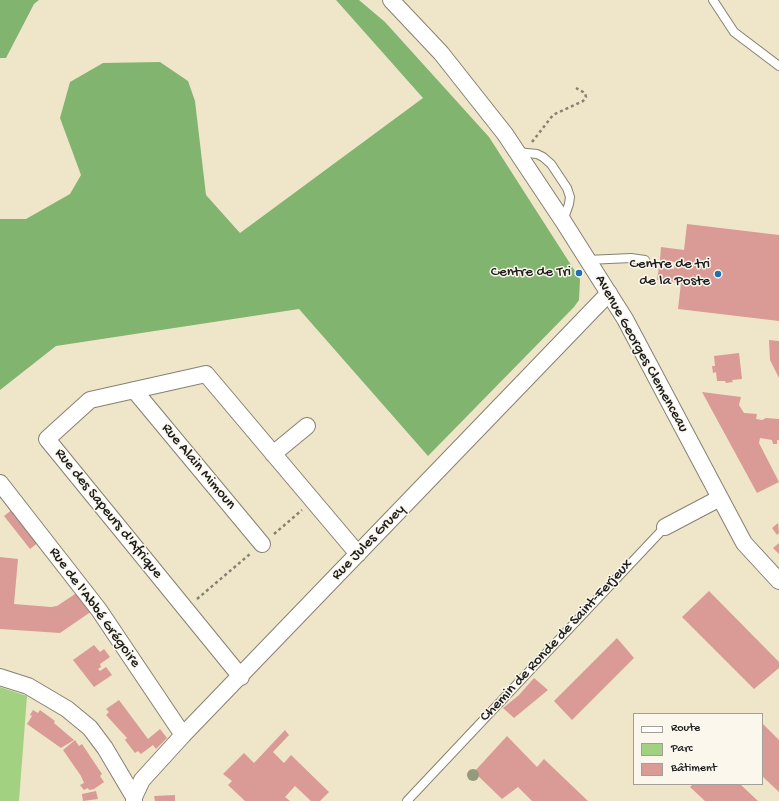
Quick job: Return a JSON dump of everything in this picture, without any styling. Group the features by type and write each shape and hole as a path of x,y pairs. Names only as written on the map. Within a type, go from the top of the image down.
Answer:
{"street":[{"name":"Avenue Georges Clemenceau","path":"391,0 441,53 524,150 563,221 609,293 744,542 779,581"},
{"name":"Rue Jules Gruey","path":"134,799 142,780 183,735 241,677 609,293"},
{"name":"Rue des Sapeurs d'Afrique","path":"241,677 47,438 90,400 206,374 358,554"},
{"name":"Rue Alain Mimoun","path":"134,390 262,544"},
{"path":"274,454 306,426"},
{"name":"Rue de l'Abbé Grégoire","path":"0,483 99,610 183,735"},
{"name":"Chemin de Ronde de Saint-Ferjeux","path":"665,527 720,498"},
{"path":"0,677 28,686 67,709 90,728 105,748 134,799"}],"lane":[{"path":"713,0 734,32 779,66"},
{"path":"524,150 537,154 551,164 567,188 570,197 570,204 563,221"},
{"path":"588,260 631,258 645,260"},
{"name":"Chemin de Ronde de Saint-Ferjeux","path":"406,801 665,527"}],"path":[{"path":"524,150 531,144 553,115 583,101 586,97 585,93 576,88"}],"green space":[{"path":"0,0 39,0 34,4 6,58 0,58"},
{"path":"336,0 359,0 385,22 489,137 580,279 579,300 574,307 428,456 299,309 56,346 0,390 0,219 26,219 70,194 81,175 60,118 70,82 103,63 160,62 188,81 195,101 206,195 240,233 423,98"},
{"path":"0,687 27,696 19,801 0,801"}],"building":[{"name":"Centre de tri de la Poste","path":"687,224 779,235 779,321 678,309 681,283 657,280 659,267 674,269 675,262 660,260 661,247 684,250"},
{"path":"769,340 779,341 779,378 770,360"},
{"path":"739,353 742,379 732,380 733,382 726,383 725,381 717,381 716,372 713,373 712,366 715,366 714,356"},
{"path":"702,392 741,397 739,405 744,413 757,414 756,419 779,419 779,440 777,440 777,444 773,444 772,440 760,438 759,443 779,482 757,493"},
{"path":"13,509 39,542 30,549 4,516"},
{"path":"778,523 779,533 777,535 772,528"},
{"path":"779,543 779,554 773,548"},
{"path":"0,557 18,559 14,604 51,607 57,606 78,592 92,611 60,633 0,629"},
{"path":"709,591 779,662 779,668 754,689 682,617"},
{"path":"617,638 634,658 572,720 554,701"},
{"path":"94,645 100,652 104,649 110,657 100,664 101,667 98,669 100,671 106,667 112,675 94,687 73,660"},
{"path":"534,678 548,690 514,718 503,708 519,695"},
{"path":"119,700 148,739 160,729 167,738 156,749 153,745 141,754 138,751 135,753 125,740 127,738 106,715 109,712 106,709"},
{"path":"33,710 38,713 40,710 55,721 54,723 74,740 61,748 27,724 32,716 30,715"},
{"path":"763,724 779,740 779,792 763,777"},
{"path":"285,730 289,735 273,752 284,763 291,755 329,792 320,801 311,801 295,786 285,797 290,801 245,801 228,785 232,781 223,774 244,753 254,763"},
{"path":"507,736 537,767 544,759 588,801 532,801 518,787 502,799 474,772"},
{"path":"75,740 79,746 82,744 102,774 100,776 104,782 94,789 89,790 88,788 84,790 80,785 84,783 81,776 63,750"},
{"path":"692,785 741,785 758,801 705,801 690,787"},
{"path":"96,791 98,799 83,801 82,794"},
{"path":"175,795 175,801 155,801 154,796"}],"place":[{"name":"Centre de Tri","path":"579,273"},
{"name":"Centre de tri de la Poste","path":"718,274"}]}
